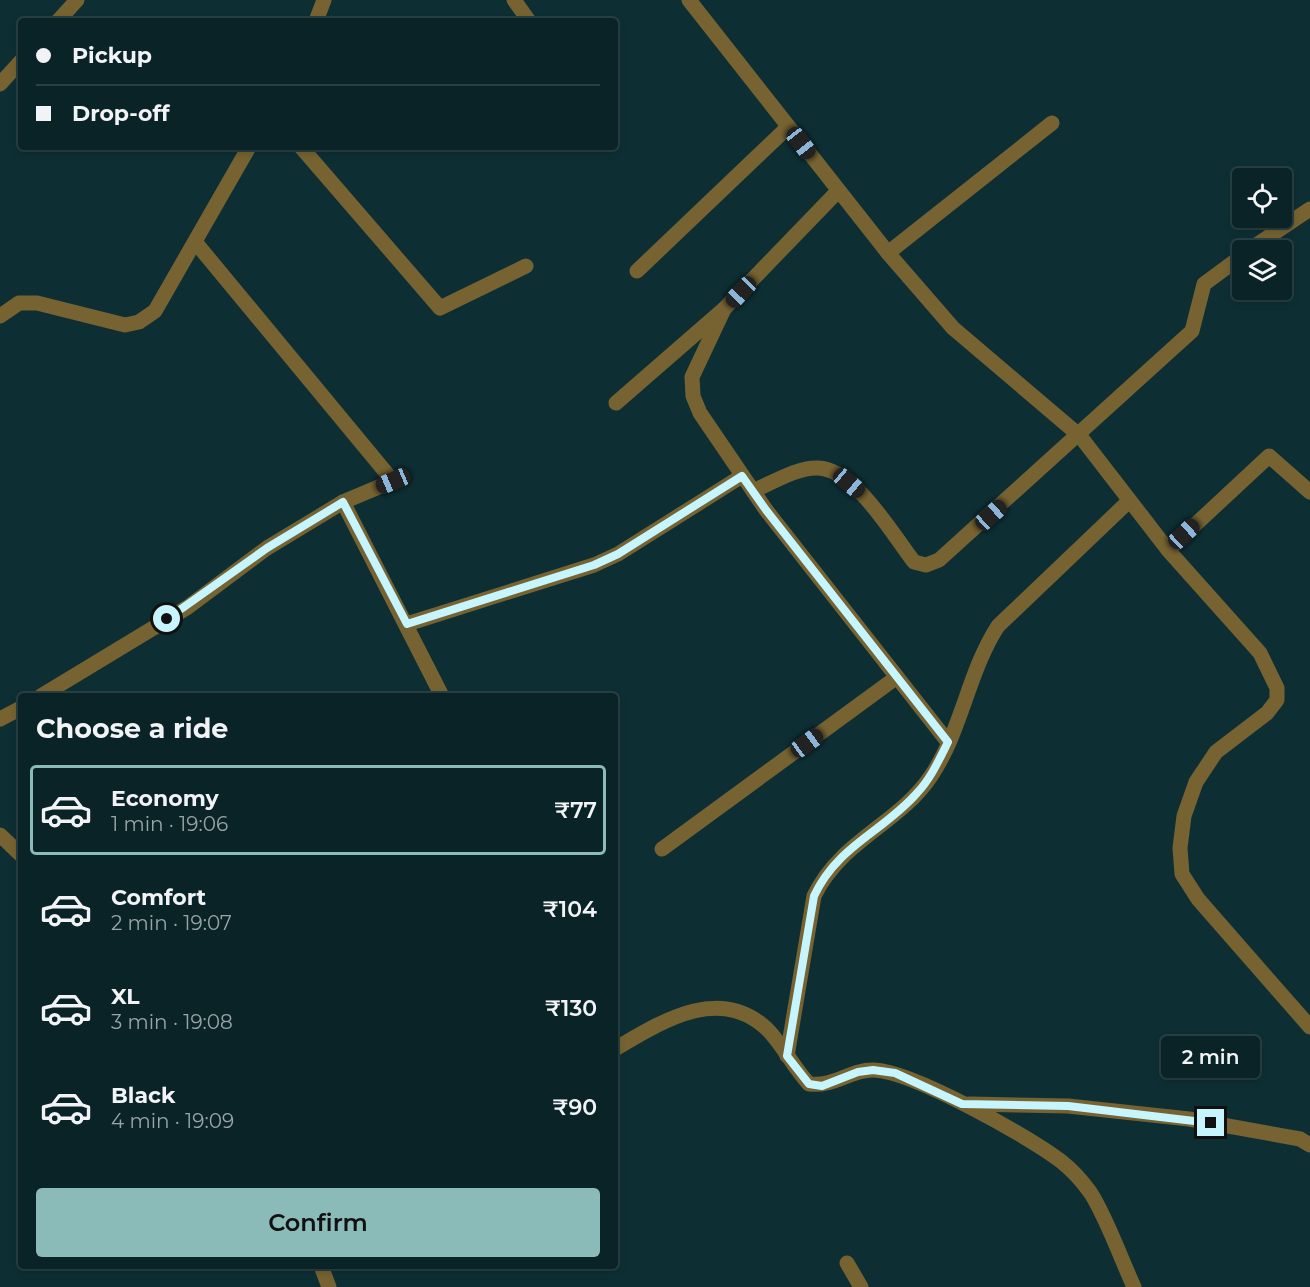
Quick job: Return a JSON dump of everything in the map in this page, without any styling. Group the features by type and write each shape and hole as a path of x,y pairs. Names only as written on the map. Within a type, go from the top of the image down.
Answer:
{"street":[{"path":"61,18 77,0"},
{"path":"317,18 324,0"},
{"path":"514,0 527,18"},
{"path":"697,2 788,128 888,253 953,328 1080,436 1168,550 1260,653 1277,688 1277,700 1267,713 1216,752 1196,782 1184,816 1180,848 1182,874 1198,899 1310,1027"},
{"path":"0,84 18,64"},
{"path":"888,253 1052,123"},
{"path":"637,271 788,128"},
{"path":"0,316 19,303 37,303 125,325 139,322 155,310 196,243 247,150"},
{"path":"304,150 440,308 526,266"},
{"path":"616,403 724,309 838,191"},
{"path":"1265,240 1310,209"},
{"path":"46,693 188,607 267,548 343,502 393,481 196,243"},
{"path":"753,491 818,468 837,473 861,492 914,562 926,565 939,560 1080,436 1192,332 1203,284 1232,263"},
{"path":"724,309 692,377 693,396 700,413 753,491 948,742"},
{"path":"1168,550 1269,456 1310,492"},
{"path":"407,624 594,565 618,554 742,476"},
{"path":"787,1056 814,896 824,874 862,838 916,795 932,775 948,742 984,647 998,626 1129,501"},
{"path":"343,502 441,693"},
{"path":"662,849 897,677"},
{"path":"0,719 18,710"},
{"path":"0,835 18,852"},
{"path":"618,1046 663,1021 689,1010 708,1007 728,1010 750,1016 766,1029 809,1084 822,1086 858,1072 873,1070 895,1073 962,1104 998,1121 1061,1161 1076,1175 1091,1194 1134,1287"},
{"path":"962,1104 1068,1106 1189,1119 1300,1139 1310,1145"},
{"path":"847,1263 861,1287"},
{"path":"322,1269 329,1287"}],"route":[{"path":"167,619 188,607 267,548 343,502 407,624 594,565 618,554 742,476 766,510 948,742 932,775 916,795 838,860 824,874 814,896 787,1056 800,1074 809,1084 822,1086 840,1081 858,1072 873,1070 895,1073 962,1104 1068,1106 1211,1123"}]}
